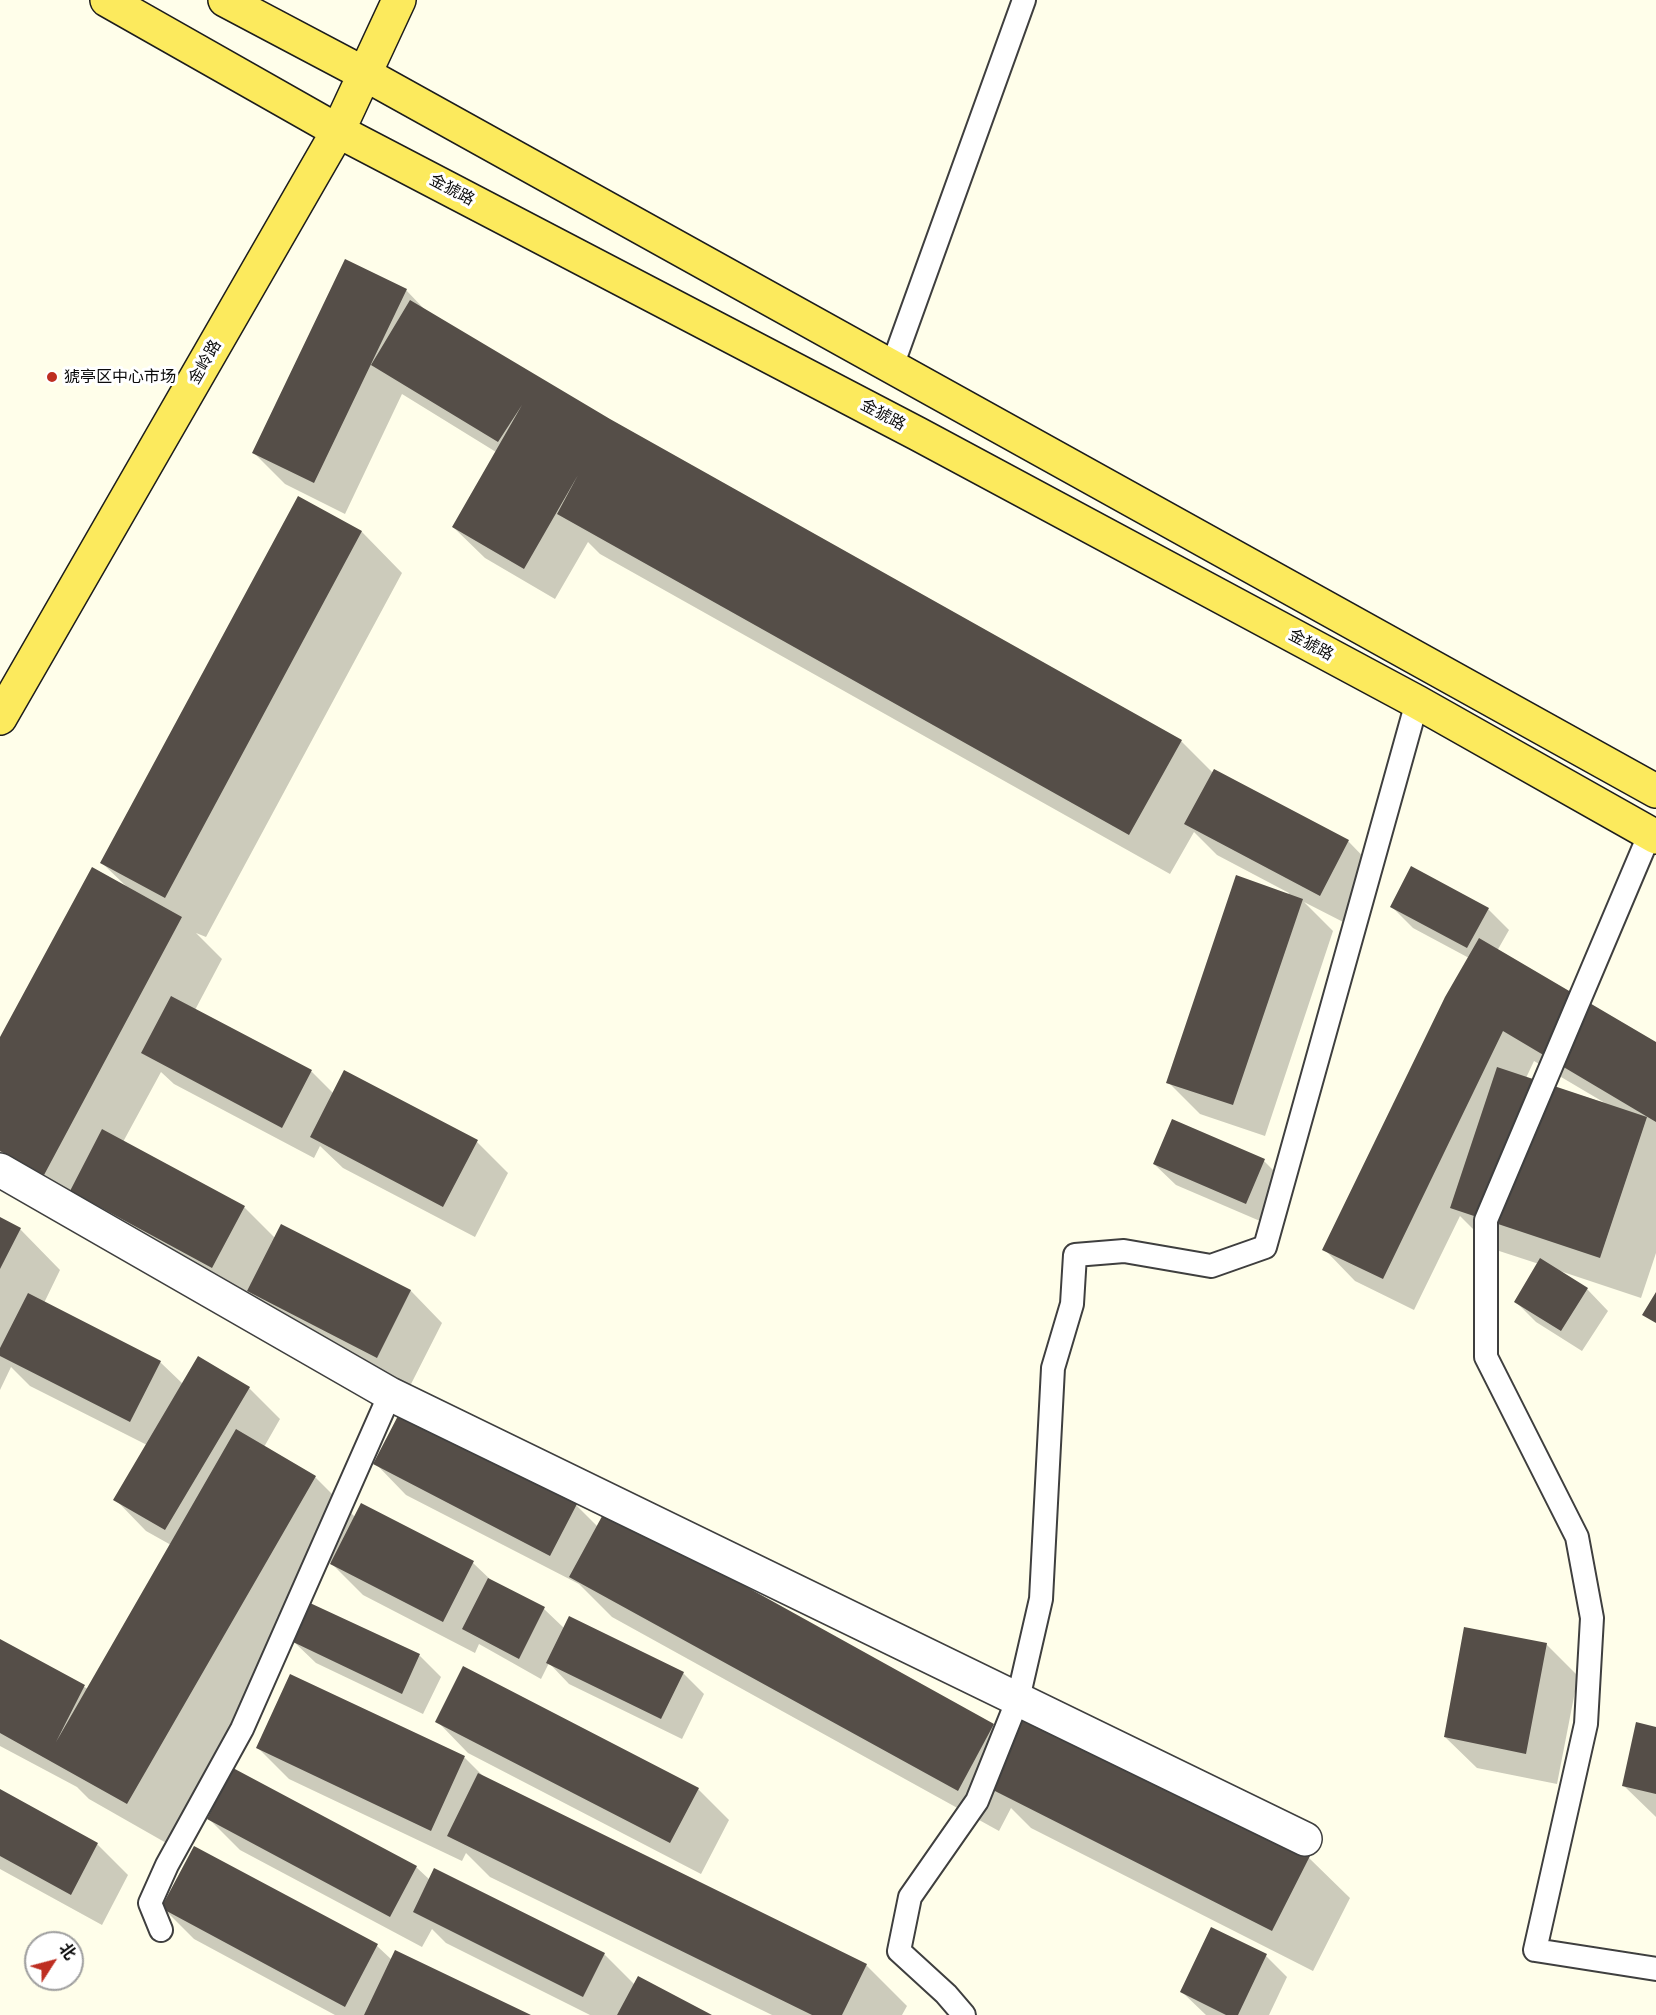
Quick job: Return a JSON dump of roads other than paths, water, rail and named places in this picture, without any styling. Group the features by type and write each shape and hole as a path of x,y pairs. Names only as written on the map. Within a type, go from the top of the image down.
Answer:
{"main road":[{"name":"金猇路","path":"107,0 338,131 918,434 1417,702 1653,835"},
{"path":"225,0 363,74 891,369 1656,791"},
{"name":"金岭路","path":"0,718 338,131 399,0"}],"street":[{"path":"0,1170 390,1394 1305,1839"}],"lane":[{"path":"891,369 1024,0"},
{"path":"964,2015 946,1994 898,1951 910,1897 977,1801 1018,1699 1041,1599 1053,1368 1072,1304 1075,1254 1124,1251 1211,1266 1265,1247 1417,702"},
{"path":"1653,835 1486,1220 1486,1357 1577,1537 1592,1618 1586,1724 1535,1950 1656,1969"},
{"path":"161,1930 150,1903 167,1865 242,1729 390,1394"}],"place":[{"name":"猇亭区中心市场","path":"52,377"}]}
